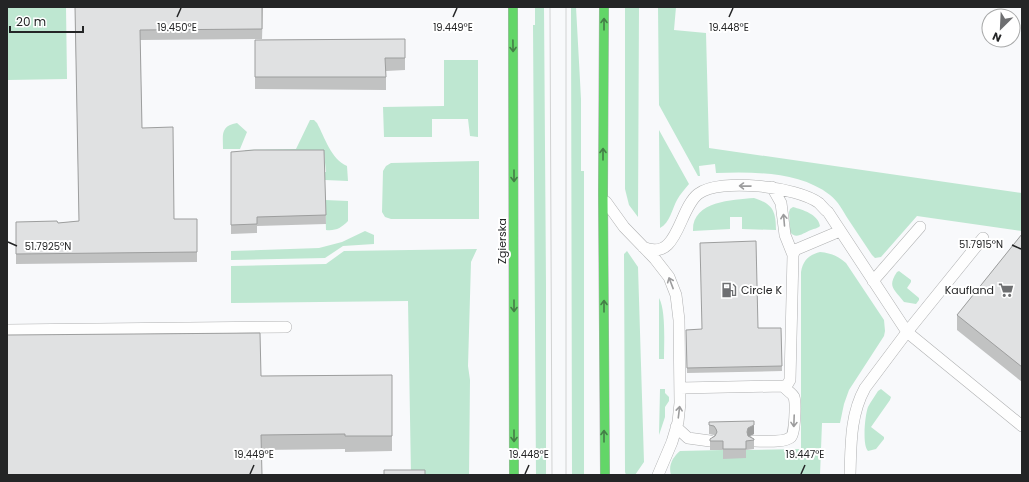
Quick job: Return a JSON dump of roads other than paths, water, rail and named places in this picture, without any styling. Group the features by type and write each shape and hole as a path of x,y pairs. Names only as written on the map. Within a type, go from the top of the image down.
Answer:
{"main road":[{"name":"Zgierska","path":"513,7 514,475"},
{"path":"604,7 603,193 605,475"}],"lane":[{"path":"643,247 655,251 672,241 690,203 698,194 710,187 721,185 772,187 819,203 828,212 907,332 1022,426"},
{"path":"680,388 783,386 787,385 790,380 792,255 785,235 781,203 772,187"},
{"path":"603,193 608,206 624,228 654,258 669,277 676,295 679,320 680,403 672,442 658,475"},
{"path":"873,281 920,227"},
{"path":"792,255 795,250 840,231"},
{"path":"850,475 853,424 860,398 871,379 907,332 983,238"},
{"path":"7,330 286,327"},
{"path":"754,441 784,440 791,437 794,432 795,402 793,396 783,386"},
{"path":"676,427 688,438 710,441"}],"tram line":[{"path":"550,7 552,475"},
{"path":"566,7 566,475"}],"place":[{"name":"Circle K","path":"729,290"},
{"name":"Kaufland","path":"1006,290"}]}
